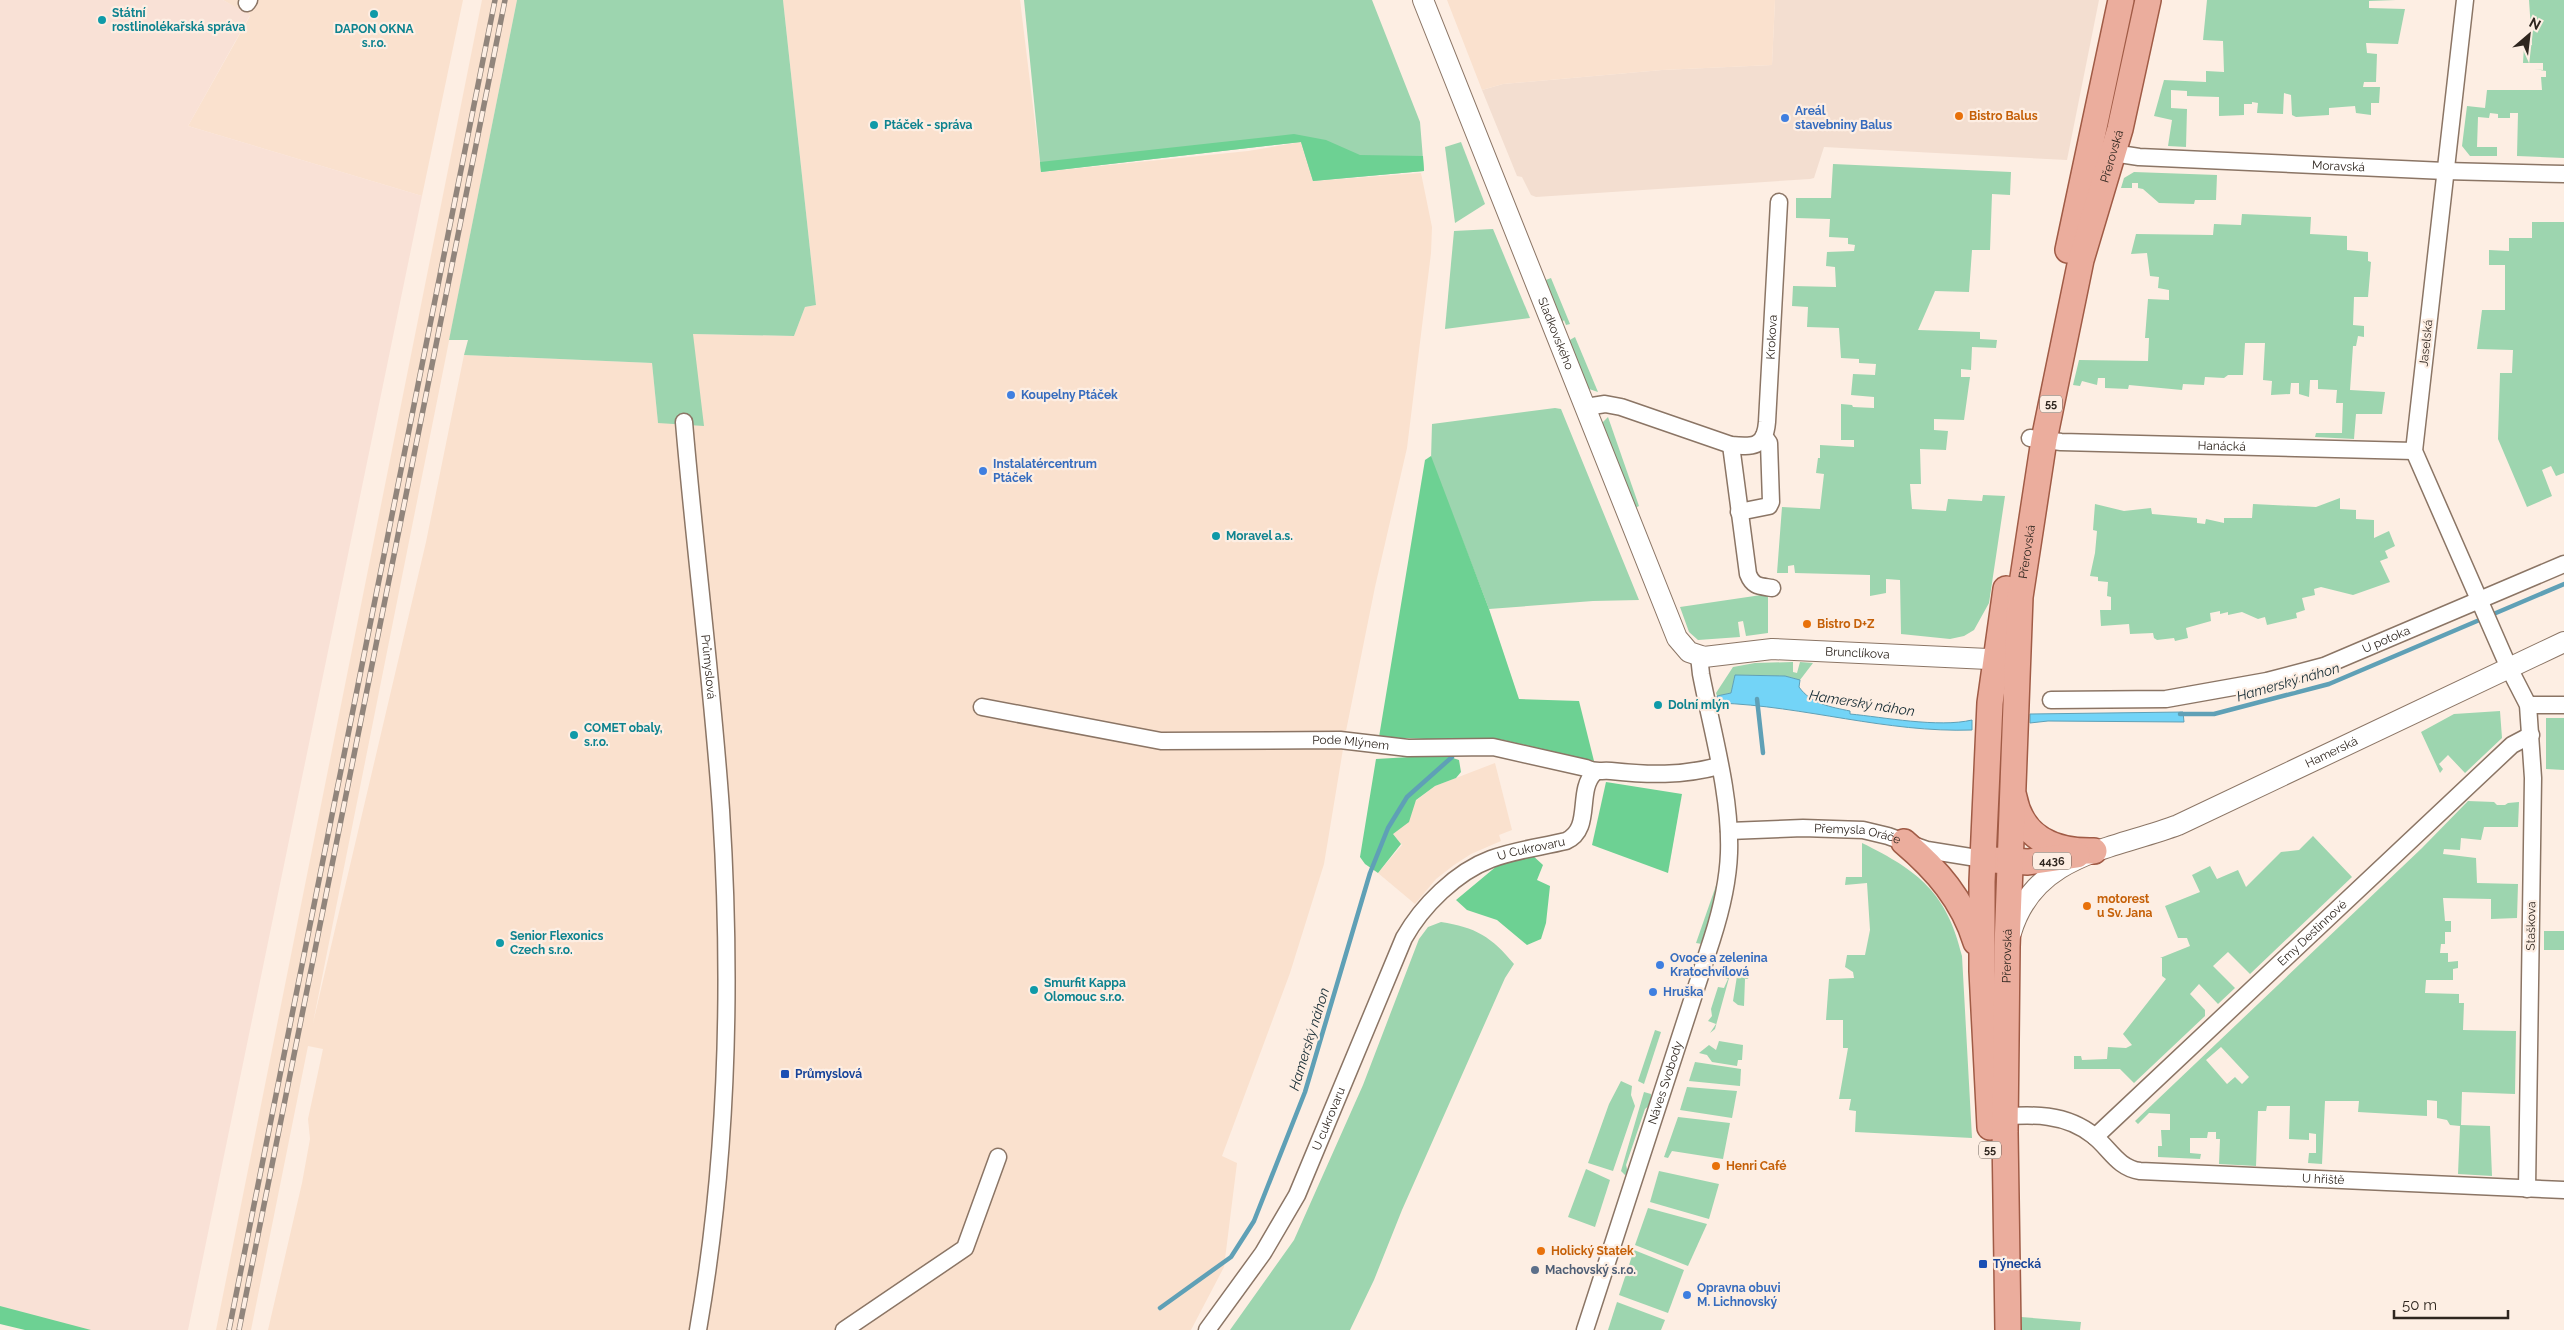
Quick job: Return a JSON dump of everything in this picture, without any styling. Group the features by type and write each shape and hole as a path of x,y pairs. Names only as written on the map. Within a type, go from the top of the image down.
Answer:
{"main road":[{"name":"Přerovská","path":"2008,1330 1998,1117 1982,971 1983,859 1990,703 2006,660 2020,597 2037,439 2121,0"},
{"name":"Přerovská","path":"2037,439 2081,260 2126,104 2148,0"},
{"name":"Přerovská","path":"1992,1330 1998,1117 2007,947 2012,778 2006,660"},
{"path":"2012,778 2019,815 2034,836 2046,844 2062,849 2094,852"},
{"path":"1904,842 1940,876 1958,899 1972,928 1982,971"},
{"name":"4436","path":"2009,861 2052,861 2094,852"},
{"path":"1983,859 2009,861"}],"street":[{"name":"Sladkovského","path":"1423,0 1679,643 1689,652 1700,656"},
{"name":"Jaselská","path":"2414,452 2465,0"},
{"name":"Moravská","path":"2113,153 2139,157 2445,171 2564,174"},
{"name":"Krokova","path":"1764,436 1767,413 1779,202"},
{"path":"1586,407 1604,404 1621,407 1731,445 1750,447 1756,445 1764,436 1769,443 1771,502 1769,506 1739,512"},
{"name":"Průmyslová","path":"684,422 721,810 726,959 726,1051 720,1158 710,1253 698,1330"},
{"name":"Hanácká","path":"2037,439 2414,452"},
{"path":"1731,445 1745,562 1751,582 1756,586 1772,588"},
{"path":"2414,452 2509,668"},
{"name":"U potoka","path":"2051,700 2166,699 2268,681 2324,666 2481,603 2564,564"},
{"name":"Hamerská","path":"2007,947 2021,908 2037,885 2058,869 2094,852 2178,825 2564,642"},
{"name":"Brunclíkova","path":"1700,656 1772,649 2006,660"},
{"name":"Náves Svobody","path":"1585,1330 1717,925 1726,883 1729,831 1719,766 1706,704 1700,656"},
{"name":"Staškova","path":"2509,668 2528,705 2531,735 2533,795 2528,1188"},
{"path":"2528,705 2564,705"},
{"name":"Pode Mlýnem","path":"982,707 1161,741 1340,740 1408,748 1493,746 1586,768 1594,773 1609,771 1638,774 1673,774 1719,766"},
{"name":"Emy Destinnové","path":"2094,1137 2514,743 2531,735"},
{"name":"U Cukrovaru","path":"1434,899 1479,864 1503,855 1570,839 1580,826 1588,783 1594,773"},
{"name":"Přemysla Oráče","path":"1729,831 1757,828 1847,828 1879,833 1936,852 1983,859"},
{"name":"U cukrovaru","path":"1207,1330 1263,1253 1297,1195 1404,938 1412,923 1434,899"},
{"path":"1998,1117 2054,1117 2068,1121 2094,1137"},
{"name":"U hřiště","path":"2094,1137 2123,1165 2140,1171 2564,1190"},
{"path":"844,1330 965,1248 998,1157"}],"shaded area":[{"path":"0,0 223,0 250,15 188,126 422,196 188,1330 56,1330 0,1315"},
{"path":"223,0 463,0 422,196 188,126 250,16"},
{"path":"482,0 517,0 313,1023 426,542 464,355 652,363 658,423 693,334 794,336 805,307 816,305 783,0 1020,0 1041,172 1248,151 1301,142 1313,181 1421,173 1432,227 1431,253 1407,448 1375,587 1346,731 1324,864 1290,973 1222,1156 1237,1163 1224,1267 1191,1330 268,1330 302,1183 310,1139 308,1119 323,1049 308,1046 251,1330 216,1330"},
{"path":"1447,0 1775,0 1772,65 1662,70 1503,84 1482,90"},
{"name":"Areál stavebniny Balus","path":"1775,0 2099,0 2067,160 1824,147 1814,178 1810,179 1536,197 1531,195 1522,177 1517,176 1482,90 1503,84 1662,70 1772,65"},
{"path":"1495,763 1512,830 1499,835 1501,841 1471,854 1454,865 1436,879 1415,904 1378,873 1402,845 1393,834 1401,812 1435,786"}],"green space":[{"path":"517,0 783,0 816,305 805,307 794,336 693,334 704,426 658,423 652,363 464,355 468,340 449,340"},
{"path":"1024,0 1372,0 1420,122 1424,171 1313,181 1301,142 1041,172"},
{"path":"2207,0 2396,0 2369,1 2369,8 2405,9 2398,44 2366,43 2367,53 2377,54 2376,82 2364,82 2363,87 2380,87 2379,103 2371,103 2371,115 2356,113 2355,106 2329,108 2329,115 2296,117 2292,115 2291,95 2284,93 2283,114 2257,113 2258,103 2252,102 2252,104 2244,104 2244,115 2219,116 2219,97 2187,96 2187,91 2171,90 2171,108 2187,109 2186,147 2168,146 2172,120 2154,116 2164,80 2206,82 2206,71 2224,72 2223,41 2203,40"},
{"path":"2529,0 2564,0 2564,158 2517,156 2518,113 2510,113 2510,118 2498,118 2498,114 2490,113 2489,118 2478,117 2477,147 2497,147 2497,156 2470,156 2462,146 2467,106 2485,108 2487,90 2542,90 2541,77 2546,77 2546,71 2534,69 2543,70 2543,63 2523,63 2524,46 2532,45"},
{"path":"1294,134 1326,140 1360,155 1423,156 1424,171 1313,181 1301,142 1041,172 1040,162"},
{"path":"1461,142 1485,204 1455,223 1445,147"},
{"path":"1833,164 2011,172 2010,195 1992,194 1990,250 1972,250 1969,292 1935,291 1918,330 1980,332 1980,339 1997,340 1996,348 1972,347 1971,370 1961,369 1961,377 1970,377 1964,420 1934,419 1934,430 1948,431 1946,450 1920,449 1921,484 1910,484 1912,509 1946,511 1948,499 1982,501 1983,495 2005,496 1989,603 1974,630 1964,636 1950,639 1901,634 1900,580 1886,579 1886,593 1870,596 1870,575 1795,573 1794,565 1788,566 1788,573 1777,573 1782,507 1820,509 1824,474 1816,473 1818,458 1820,458 1820,445 1854,447 1854,440 1841,440 1841,404 1852,405 1853,407 1874,408 1874,397 1851,395 1853,374 1875,375 1876,364 1859,363 1859,359 1841,358 1839,328 1807,327 1808,307 1792,306 1793,286 1836,287 1835,267 1826,266 1827,252 1854,251 1855,245 1848,244 1848,238 1829,237 1830,219 1796,218 1796,198 1831,198"},
{"path":"2134,172 2217,175 2216,200 2195,200 2194,204 2159,203 2143,189 2138,188 2138,183 2132,183 2132,188 2121,188 2124,178"},
{"path":"2242,214 2311,217 2310,234 2347,236 2347,250 2368,252 2368,261 2371,262 2368,297 2354,297 2353,325 2364,326 2364,337 2358,336 2356,346 2353,346 2350,390 2385,392 2382,414 2356,414 2354,439 2315,437 2316,433 2342,433 2343,403 2336,403 2337,390 2318,389 2318,380 2310,380 2309,397 2299,394 2299,383 2291,383 2290,394 2271,395 2272,381 2263,380 2265,343 2245,343 2243,375 2228,375 2224,378 2205,377 2204,385 2183,384 2182,390 2129,385 2128,389 2105,388 2105,378 2098,378 2097,385 2082,381 2080,386 2073,385 2079,360 2148,361 2149,338 2145,338 2148,299 2169,300 2169,290 2158,288 2159,277 2150,276 2147,253 2131,254 2136,234 2213,235 2214,224 2241,225"},
{"path":"2532,222 2564,222 2564,473 2556,476 2551,466 2542,470 2552,496 2527,507 2498,439 2500,373 2512,373 2513,350 2477,349 2482,310 2505,310 2505,265 2489,265 2489,250 2509,251 2509,238 2532,238"},
{"path":"1493,229 1530,318 1445,329 1454,231"},
{"path":"1551,278 1570,324 1566,325 1564,320 1561,324 1543,281"},
{"path":"1575,337 1598,392 1586,388 1568,341"},
{"path":"1555,408 1561,409 1639,600 1593,601 1489,609 1431,459 1432,424"},
{"path":"1608,417 1639,506 1635,508 1602,423"},
{"path":"1431,456 1489,609 1519,699 1579,701 1594,761 1499,739 1379,737 1425,460"},
{"path":"2340,498 2340,509 2356,510 2356,519 2374,520 2374,538 2389,531 2395,546 2385,551 2388,558 2380,561 2390,582 2353,595 2321,587 2314,589 2315,595 2302,598 2305,610 2296,613 2297,618 2267,625 2265,617 2258,619 2242,612 2228,615 2228,612 2220,614 2220,611 2210,613 2211,621 2186,628 2188,638 2175,641 2174,638 2157,640 2154,638 2153,633 2130,634 2129,624 2101,626 2100,610 2111,610 2111,597 2107,596 2108,582 2098,581 2098,577 2090,576 2097,531 2093,530 2095,504 2124,511 2151,508 2152,514 2197,518 2197,523 2205,524 2206,519 2224,523 2224,518 2252,518 2253,504 2316,507"},
{"path":"1768,594 1768,633 1746,636 1743,621 1738,622 1740,637 1698,640 1689,632 1680,607"},
{"path":"1793,662 1793,672 1797,673 1800,662 1813,663 1800,680 1785,676 1735,675 1731,693 1717,696 1716,693 1733,667 1755,663"},
{"path":"2500,711 2502,738 2465,773 2448,755 2439,764 2443,769 2440,773 2421,732 2454,714"},
{"path":"2546,718 2564,718 2564,770 2546,769"},
{"path":"1444,755 1459,760 1461,772 1456,778 1435,786 1416,800 1409,822 1393,834 1401,844 1378,873 1365,864 1360,857 1376,759"},
{"path":"1606,782 1682,794 1668,873 1592,845"},
{"path":"2468,801 2494,802 2497,805 2519,802 2518,827 2484,827 2481,840 2461,838 2460,850 2444,849 2443,854 2476,858 2477,883 2518,884 2517,918 2491,919 2491,899 2443,898 2445,921 2451,921 2451,932 2445,932 2445,944 2441,944 2440,953 2448,953 2448,962 2458,961 2458,968 2453,969 2453,980 2426,980 2425,993 2459,994 2459,1003 2464,1003 2463,1030 2516,1031 2515,1094 2462,1092 2461,1125 2490,1126 2492,1176 2458,1174 2460,1126 2450,1125 2447,1120 2437,1118 2437,1101 2427,1100 2427,1116 2358,1112 2359,1101 2325,1101 2322,1164 2308,1163 2309,1153 2316,1153 2316,1134 2309,1133 2309,1140 2289,1139 2290,1106 2267,1106 2266,1111 2258,1111 2256,1166 2219,1164 2220,1139 2216,1139 2216,1132 2208,1132 2207,1138 2190,1138 2190,1153 2201,1154 2200,1159 2158,1157 2158,1146 2162,1146 2161,1130 2170,1130 2170,1114 2149,1113 2138,1124 2135,1121 2422,848","holes":["2221,1047 2249,1077 2242,1084 2235,1077 2227,1084 2206,1060"]},
{"path":"2313,836 2352,877 2250,974 2228,952 2213,966 2235,988 2218,1004 2199,984 2190,994 2205,1010 2205,1016 2134,1083 2120,1069 2074,1069 2074,1056 2081,1056 2082,1060 2107,1059 2108,1047 2126,1048 2132,1045 2123,1034 2166,979 2162,976 2162,958 2160,958 2190,946 2187,938 2178,938 2165,906 2200,892 2192,875 2210,866 2217,879 2238,870 2246,887 2281,852 2299,850"},
{"path":"1862,843 1900,864 1928,886 1939,900 1956,934 1962,956 1972,1138 1855,1132 1856,1111 1849,1110 1851,1099 1839,1099 1848,1048 1843,1048 1843,1020 1826,1020 1829,979 1854,978 1853,972 1845,967 1847,955 1865,955 1870,930 1867,883 1845,885 1846,877 1862,877"},
{"path":"1531,854 1543,865 1537,880 1550,886 1546,923 1541,939 1527,945 1497,920 1467,910 1456,900 1498,865"},
{"path":"1719,877 1713,909 1702,944 1696,943"},
{"path":"1441,922 1464,927 1482,935 1498,947 1514,964 1505,978 1402,1210 1374,1280 1350,1330 1230,1330 1294,1240 1363,1085 1419,939 1428,927"},
{"path":"2544,931 2564,931 2564,950 2544,950"},
{"path":"1749,975 1748,979 1745,979 1744,1006 1738,1005 1733,1001 1737,976"},
{"path":"1721,976 1729,978 1715,1029 1710,1033 1716,1024 1708,1021 1712,1016 1711,1009 1718,987 1724,988 1728,979"},
{"path":"1655,1030 1661,1032 1644,1084 1638,1081"},
{"path":"1719,1041 1743,1045 1742,1060 1738,1060 1737,1066 1712,1062 1707,1055 1699,1053 1709,1045 1716,1050"},
{"path":"1695,1062 1741,1069 1740,1086 1689,1081"},
{"path":"1621,1081 1632,1086 1631,1095 1635,1106 1613,1171 1588,1163 1609,1104"},
{"path":"1687,1087 1737,1091 1732,1118 1680,1110"},
{"path":"1644,1092 1651,1094 1651,1104 1645,1109 1626,1165 1628,1173 1625,1175 1621,1171"},
{"path":"1678,1117 1730,1123 1723,1159 1672,1151 1668,1158 1664,1157"},
{"path":"1586,1169 1610,1180 1595,1227 1568,1217"},
{"path":"1659,1171 1719,1184 1709,1219 1650,1202"},
{"path":"1648,1208 1707,1224 1688,1266 1635,1245"},
{"path":"1634,1250 1684,1270 1668,1313 1619,1295"},
{"path":"1617,1302 1665,1320 1661,1330 1608,1330"},
{"path":"0,1306 91,1330 25,1330 0,1324"},
{"path":"2021,1317 2081,1322 2080,1330 2022,1330"}],"water":[{"path":"1735,675 1785,676 1800,680 1799,687 1809,697 1822,704 1850,711 1850,714 1943,723 1972,720 1972,730 1940,730 1877,724 1782,709 1719,703 1717,696 1731,693"},
{"path":"2183,712 2184,722 2048,721 2030,723 2030,714"}],"waterway":[{"name":"Hamerský náhon","path":"2180,714 2214,714 2329,684 2564,584"},
{"path":"1757,699 1763,753"},
{"name":"Hamerský náhon","path":"1692,705 1697,704"},
{"name":"Hamerský náhon","path":"1160,1308 1231,1257 1254,1221 1305,1092 1370,873 1388,828 1407,797 1452,757"}],"railway":[{"path":"229,1330 495,0"},
{"path":"239,1330 505,0"}],"place":[{"name":"DAPON OKNA s.r.o.","path":"374,14"},
{"name":"Státní rostlinolékařská správa","path":"102,20"},
{"name":"Bistro Balus","path":"1959,116"},
{"name":"Areál stavebniny Balus","path":"1785,118"},
{"name":"Ptáček - správa","path":"874,125"},
{"name":"Koupelny Ptáček","path":"1011,395"},
{"name":"Instalatércentrum Ptáček","path":"983,471"},
{"name":"Moravel a.s.","path":"1216,536"},
{"name":"Bistro D+Z","path":"1807,624"},
{"name":"Dolní mlýn","path":"1658,705"},
{"name":"COMET obaly, s.r.o.","path":"574,735"},
{"name":"motorest u Sv. Jana","path":"2087,906"},
{"name":"Senior Flexonics Czech s.r.o.","path":"500,943"},
{"name":"Ovoce a zelenina Kratochvílová","path":"1660,965"},
{"name":"Smurfit Kappa Olomouc s.r.o.","path":"1034,990"},
{"name":"Hruška","path":"1653,992"},
{"name":"Průmyslová","path":"785,1074"},
{"name":"Henri Café","path":"1716,1166"},
{"name":"Holický Statek","path":"1541,1251"},
{"name":"Týnecká","path":"1983,1264"},
{"name":"Machovský s.r.o.","path":"1535,1270"},
{"name":"Opravna obuvi M. Lichnovský","path":"1687,1295"}]}
